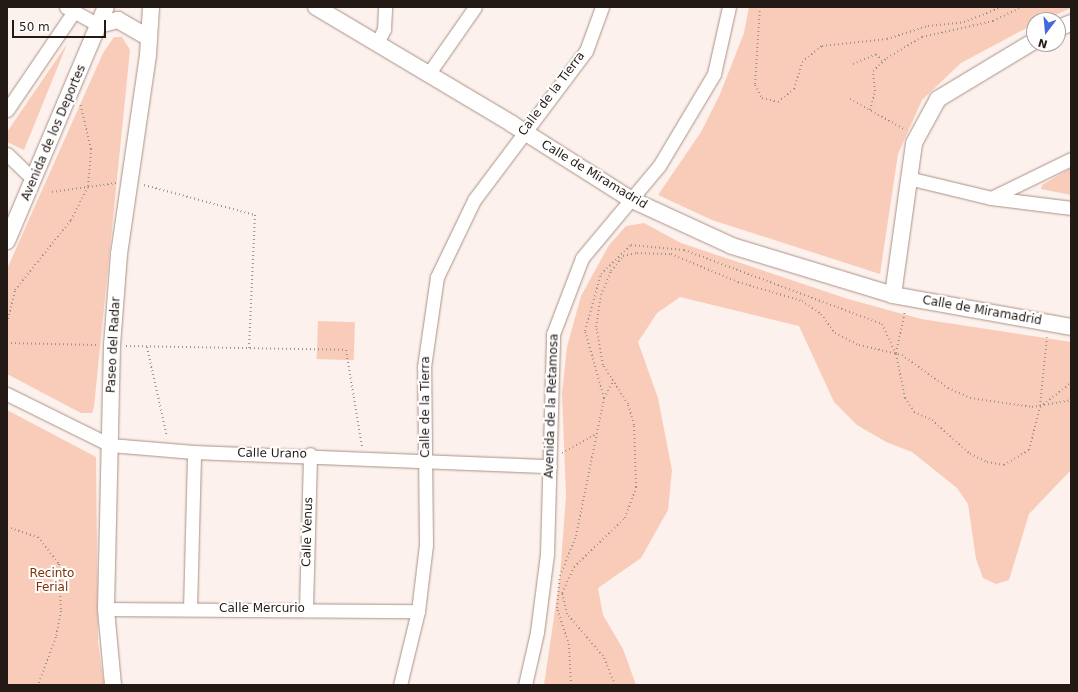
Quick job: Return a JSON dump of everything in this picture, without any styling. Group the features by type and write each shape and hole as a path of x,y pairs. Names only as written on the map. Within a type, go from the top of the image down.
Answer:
{"street":[{"name":"Avenida de los Deportes","path":"7,242 70,97 95,24 97,7"},
{"name":"Avenida de los Deportes","path":"7,217 95,24 106,7"},
{"name":"Paseo del Radar","path":"113,685 106,609 112,345 130,181 149,38 151,7"},
{"name":"Calle de Miramadrid","path":"316,7 429,73 630,200 732,246 900,296 1071,327"},
{"path":"377,43 384,29 385,7"},
{"path":"429,73 475,7"},
{"name":"Calle de la Tierra","path":"400,685 418,611 426,545 424,367 437,278 474,200 586,51 602,7"},
{"name":"Avenida de la Retamosa","path":"525,685 537,632 546,554 553,334 582,258 659,166 714,74 729,7"},
{"path":"7,110 70,10 95,24 118,20 149,38"},
{"path":"900,296 908,178 917,136 938,100 1026,46"},
{"path":"7,154 27,173"},
{"path":"991,198 1071,158"},
{"path":"908,178 991,198 1071,208"},
{"name":"Calle Urano","path":"7,394 110,445 194,452 310,454 426,461 550,463"},
{"path":"190,608 194,452"},
{"name":"Calle Venus","path":"306,609 310,454"},
{"name":"Calle Mercurio","path":"106,609 190,608 418,611"}],"path":[{"path":"760,7 755,85 762,98 778,102 794,89 802,62 822,46 888,39 928,26 964,22 1002,7"},
{"path":"870,110 875,91 873,71 883,62 922,37 993,21 1022,7"},
{"path":"853,64 876,54 883,62"},
{"path":"7,323 15,290 71,220 88,186 91,159 87,127 80,103 70,97"},
{"path":"850,99 917,136"},
{"path":"52,192 130,181 255,215 249,348"},
{"path":"604,398 585,331 601,274 631,245 684,250 852,310 882,324 896,354 905,398 914,412 932,420 970,454 987,462 1004,465 1029,450 1040,407 1049,323"},
{"path":"615,685 603,656 567,614 562,593 574,567 625,518 636,487 634,425 628,404 614,382 597,345 598,308 618,260 637,252 670,254 738,282 802,301 821,314 835,333 850,341 896,354 970,398 1040,407 1071,400"},
{"path":"896,354 900,296"},
{"path":"7,343 346,350 364,458"},
{"path":"147,347 170,450"},
{"path":"571,685 569,645 556,608 560,576 576,536 594,435 604,398 614,382"},
{"path":"1040,407 1071,383"},
{"path":"550,463 594,435"},
{"path":"7,527 38,537 59,564 61,611 56,637 38,685"}],"green space":[{"path":"749,7 1071,7 1062,12 1026,12 1026,28 961,63 922,100 898,154 880,274 712,220 658,195 701,132 720,94 744,33"},
{"path":"114,37 122,37 130,50 94,407 92,413 81,413 7,374 7,269 103,53"},
{"path":"67,44 24,150 7,142 7,132"},
{"path":"1071,168 1071,195 1041,189 1042,185"},
{"path":"644,223 681,243 848,299 921,319 1071,342 1071,470 1029,514 1009,580 996,584 983,578 976,559 968,504 957,488 912,452 886,442 857,425 834,402 799,326 680,297 657,313 638,342 658,398 672,470 668,510 641,558 598,588 603,615 623,649 636,685 544,685 560,576 566,496 562,393 567,347 581,296 609,245 626,226"},
{"path":"318,321 355,322 354,360 317,359"},
{"name":"Recinto Ferial","path":"7,410 96,457 98,643 104,685 7,685"}]}
